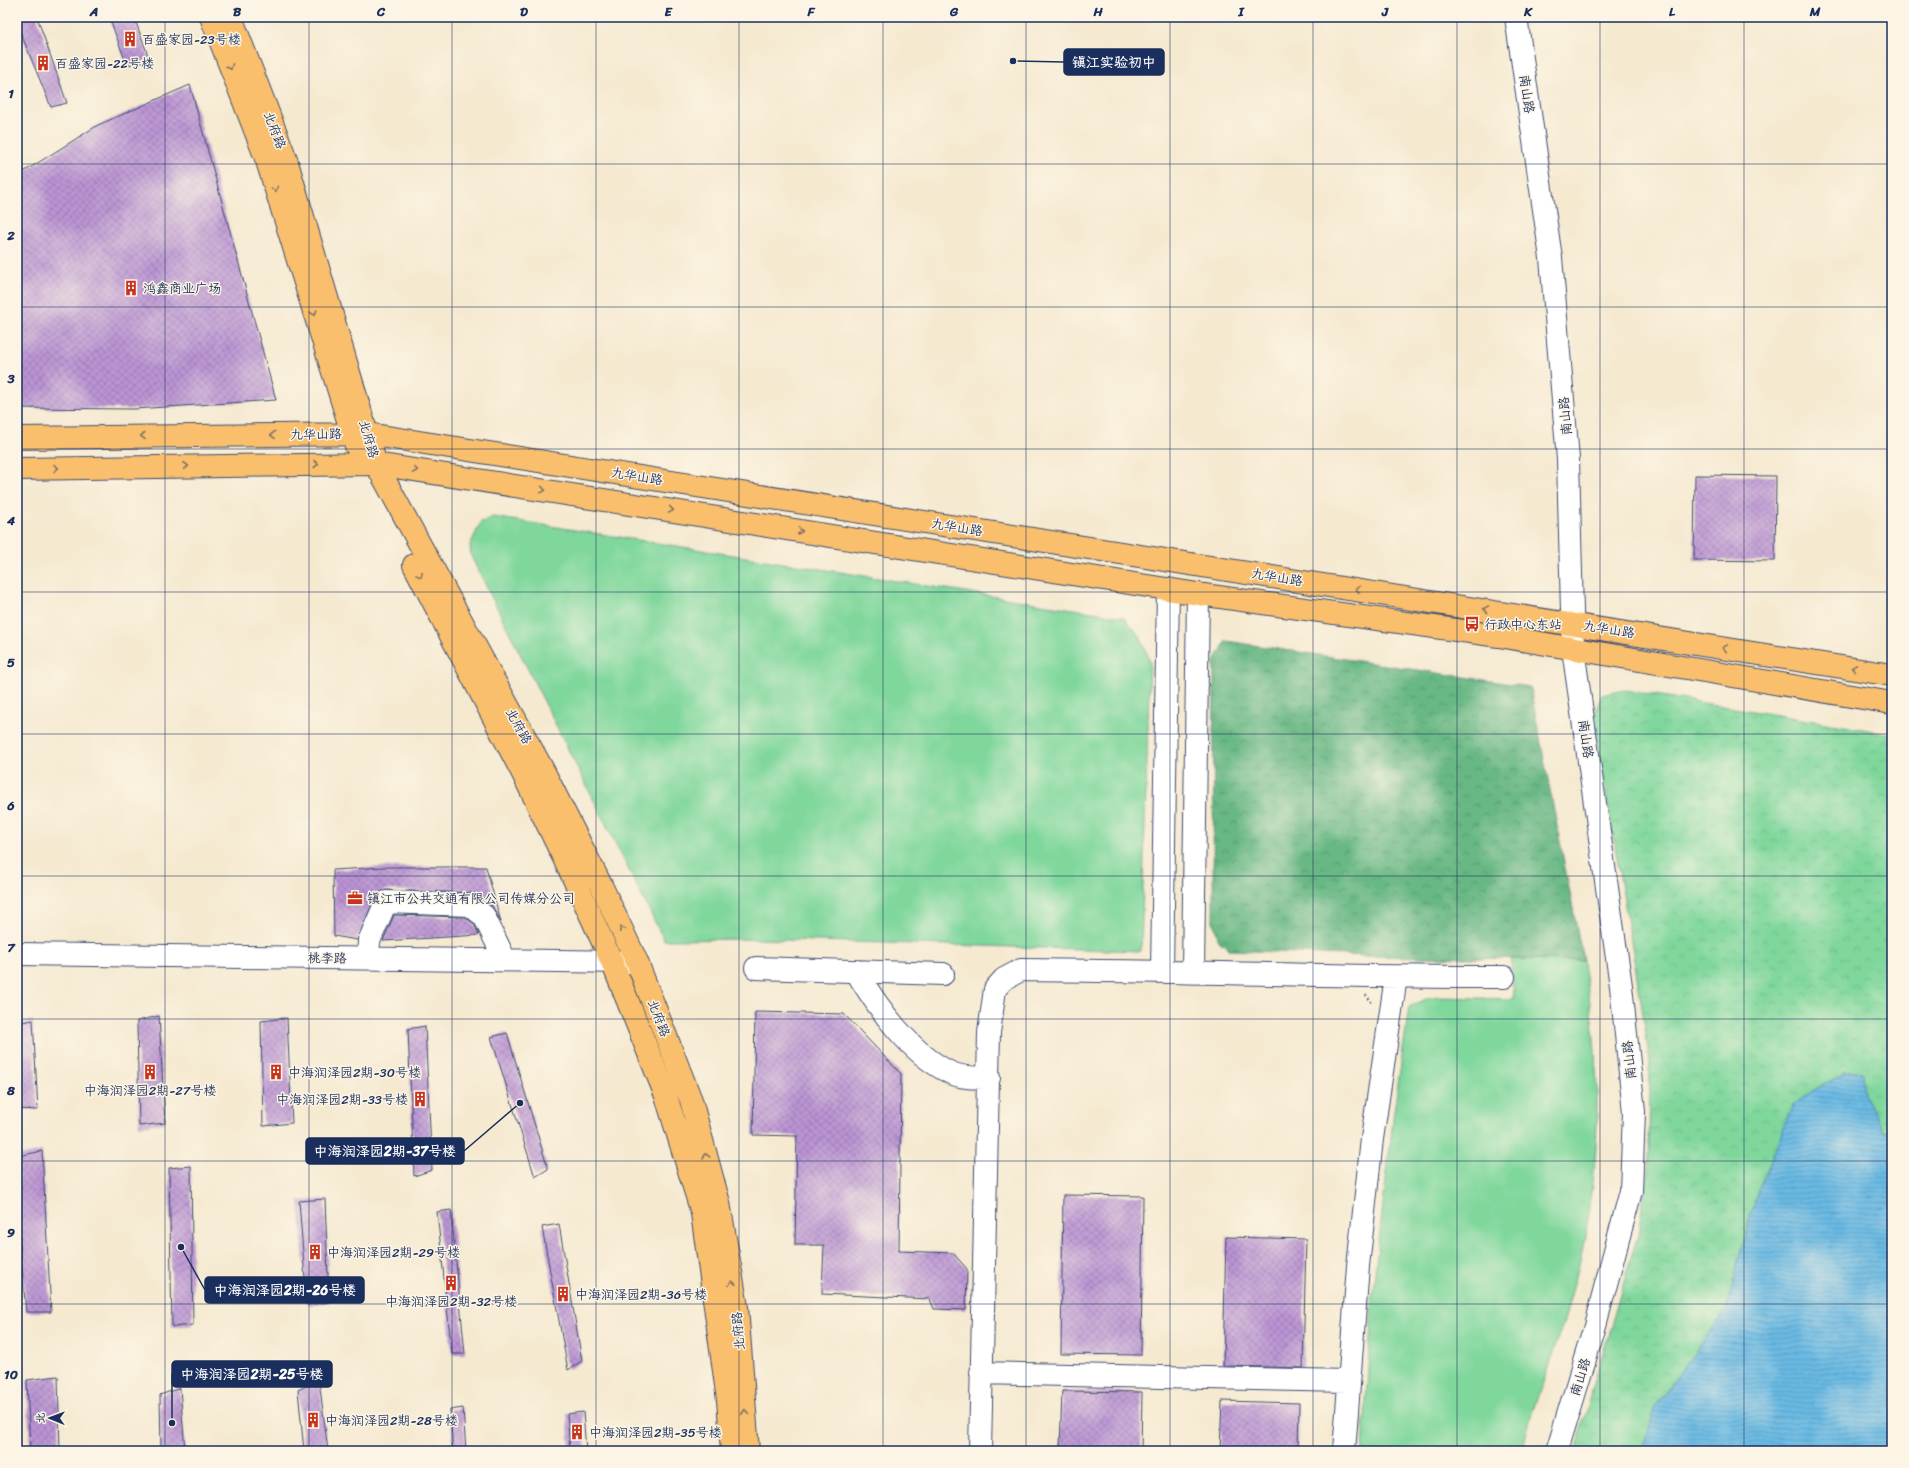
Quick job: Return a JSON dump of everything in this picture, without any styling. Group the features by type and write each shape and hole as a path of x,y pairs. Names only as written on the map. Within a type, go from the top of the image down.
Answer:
{"main road":[{"name":"北府路","path":"212,17 266,161 360,434"},
{"name":"北府路","path":"231,17 286,159 369,464 524,774 612,962 666,1096 702,1213 728,1400 732,1451"},
{"name":"九华山路","path":"17,438 360,434 1572,623 1892,675"},
{"name":"北府路","path":"369,464 543,770 601,885 637,962 691,1100 719,1203 736,1307 748,1451"},
{"name":"九华山路","path":"17,469 369,464 1198,594 1499,636 1892,703"}],"street":[{"name":"南山路","path":"1516,17 1551,258 1568,459 1573,649 1621,986 1634,1112 1631,1191 1594,1329 1557,1451"},
{"path":"1162,971 1168,589"},
{"path":"1193,972 1198,594"},
{"path":"368,958 369,941 386,902 470,905 484,916 505,960"},
{"name":"桃李路","path":"17,954 637,962"},
{"path":"756,968 943,974"},
{"path":"980,1451 989,1033 995,989 1004,979 1021,970 1162,971 1396,977 1504,977"},
{"path":"856,971 885,1017 928,1058 950,1073 976,1078 989,1078"},
{"path":"1344,1451 1348,1381 1372,1139 1396,977"},
{"path":"982,1373 1348,1381"}],"path":[{"path":"1365,994 1374,1006"}],"green space":[{"path":"493,517 1123,617 1140,636 1150,661 1141,951 756,939 664,940 471,556 470,545 481,522"},
{"path":"1226,641 1530,687 1583,960 1367,956 1230,950 1219,941 1213,921 1214,662"},
{"path":"1625,690 1892,734 1892,1451 1575,1451 1638,1234 1649,1162 1650,1062 1639,988 1593,717 1602,695"},
{"path":"1511,959 1583,960 1590,1000 1597,1081 1595,1163 1584,1244 1564,1319 1521,1451 1363,1451 1373,1290 1394,1112 1409,1007 1423,1000 1437,997 1514,999"}],"water":[{"path":"1845,1072 1862,1072 1864,1093 1883,1132 1892,1134 1892,1451 1642,1451 1656,1406 1726,1309 1755,1201 1793,1104"}],"building":[{"name":"百盛家园-22号楼","path":"17,17 37,17 67,103 51,107 17,24"},
{"name":"百盛家园-23号楼","path":"109,17 134,17 150,61 127,65"},
{"name":"鸿鑫商业广场","path":"190,85 276,400 134,409 17,408 17,176 98,125"},
{"path":"1695,475 1776,476 1775,561 1694,560"},
{"path":"384,867 486,867 501,922 492,906 478,895 471,893 386,890 379,892 375,897 357,940 334,936 333,870"},
{"path":"394,915 465,917 474,924 479,935 383,941"},
{"path":"755,1012 844,1014 901,1074 899,1251 953,1253 967,1269 966,1310 934,1309 930,1299 822,1294 824,1245 795,1245 797,1136 753,1135"},
{"name":"中海润泽园2期-27号楼","path":"159,1016 165,1123 139,1126 137,1021"},
{"name":"中海润泽园2期-30号楼","path":"287,1018 292,1123 263,1126 261,1021"},
{"path":"33,1020 38,1110 17,1109 17,1023"},
{"name":"中海润泽园2期-33号楼","path":"425,1026 432,1170 414,1176 408,1029"},
{"path":"507,1033 548,1169 535,1177 491,1037"},
{"path":"42,1151 51,1312 26,1312 19,1235 19,1156"},
{"path":"191,1166 193,1325 172,1327 169,1168"},
{"path":"1063,1195 1143,1196 1141,1355 1061,1354"},
{"name":"中海润泽园2期-29号楼","path":"325,1199 329,1302 307,1305 299,1201"},
{"name":"中海润泽园2期-32号楼","path":"451,1210 465,1354 452,1354 437,1212"},
{"name":"中海润泽园2期-36号楼","path":"559,1224 582,1361 568,1370 542,1227"},
{"path":"1226,1237 1306,1239 1303,1368 1223,1366"},
{"path":"58,1376 60,1451 30,1451 27,1380"},
{"name":"中海润泽园2期-28号楼","path":"319,1380 328,1451 304,1451 298,1390"},
{"path":"180,1388 185,1451 161,1451 160,1395"},
{"path":"1062,1391 1142,1392 1141,1451 1060,1451"},
{"path":"1222,1401 1299,1403 1298,1451 1220,1451"},
{"path":"463,1408 466,1451 453,1451 450,1410"},
{"name":"中海润泽园2期-35号楼","path":"583,1412 586,1451 570,1451 567,1414"}],"place":[{"name":"百盛家园-23号楼","path":"130,39"},
{"name":"镇江实验初中","path":"1013,61"},
{"name":"百盛家园-22号楼","path":"43,63"},
{"name":"鸿鑫商业广场","path":"131,288"},
{"name":"行政中心东站","path":"1472,624"},
{"name":"镇江市公共交通有限公司传媒分公司","path":"355,898"},
{"name":"中海润泽园2期-27号楼","path":"150,1072"},
{"name":"中海润泽园2期-30号楼","path":"276,1072"},
{"name":"中海润泽园2期-33号楼","path":"420,1099"},
{"name":"中海润泽园2期-37号楼","path":"520,1103"},
{"name":"中海润泽园2期-26号楼","path":"181,1247"},
{"name":"中海润泽园2期-29号楼","path":"315,1252"},
{"name":"中海润泽园2期-32号楼","path":"451,1283"},
{"name":"中海润泽园2期-36号楼","path":"563,1294"},
{"name":"中海润泽园2期-28号楼","path":"313,1420"},
{"name":"中海润泽园2期-25号楼","path":"172,1423"},
{"name":"中海润泽园2期-35号楼","path":"577,1432"}]}
